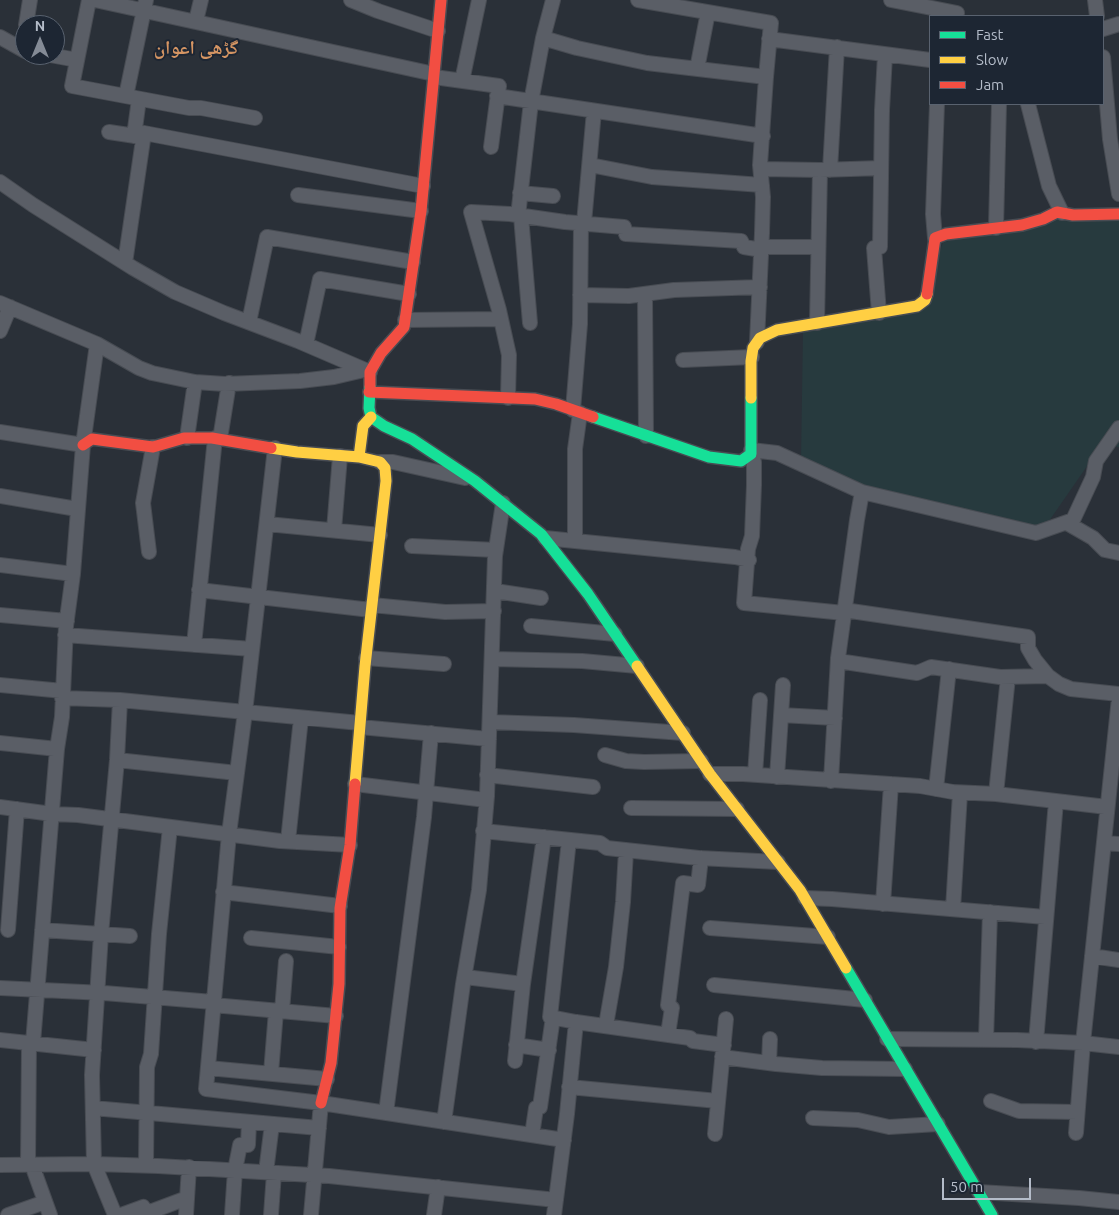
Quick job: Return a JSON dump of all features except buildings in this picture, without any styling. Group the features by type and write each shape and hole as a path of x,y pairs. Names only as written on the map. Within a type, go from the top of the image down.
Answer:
{"street":[{"path":"28,15 30,0"},
{"path":"89,0 72,86 255,118"},
{"path":"95,0 145,5 196,21 434,75 498,86 491,147"},
{"path":"196,21 201,0"},
{"path":"351,0 438,31"},
{"path":"0,330 5,305 97,344 139,368 152,373 195,382 229,384 300,381 367,371 404,327 412,262 421,211 441,0"},
{"path":"462,81 479,0"},
{"path":"530,323 520,216 520,193 531,102 543,38 553,0"},
{"path":"638,0 771,23 760,169 762,185 762,249 757,342"},
{"path":"891,0 957,10"},
{"path":"1095,0 1097,15"},
{"path":"125,263 138,137 133,98 145,5"},
{"path":"698,70 708,12"},
{"path":"1104,29 1119,24"},
{"path":"0,37 15,46"},
{"path":"543,38 577,48 647,63 766,77"},
{"path":"769,39 929,60"},
{"path":"818,323 818,247 837,47"},
{"path":"879,313 874,248 880,247 885,55"},
{"path":"65,58 77,60"},
{"path":"1104,62 1108,81 1110,139 1119,194"},
{"path":"497,96 762,136"},
{"path":"937,105 933,214 935,238 925,300 918,306 777,330 760,338 753,348 751,452 754,462 754,485 752,536 748,549 744,603 844,611 1028,638 1028,648 1035,660 1048,676 1059,684 1071,689 1119,694"},
{"path":"996,228 998,105"},
{"path":"1028,105 1050,186 1062,213"},
{"path":"574,541 574,449 577,412 582,223 590,165 594,111"},
{"path":"110,132 138,137 144,133 278,160 423,186"},
{"path":"590,165 652,177 762,185"},
{"path":"760,169 825,170 881,168"},
{"path":"0,182 125,263 175,292 306,344 367,371"},
{"path":"520,193 553,196"},
{"path":"298,195 421,211"},
{"path":"508,398 509,354 471,212 624,227 626,234 741,240 744,248 818,247"},
{"path":"935,238 946,234 1022,226 1057,212 1072,215 1119,214"},
{"path":"249,322 266,237 412,262"},
{"path":"306,344 320,279 409,294"},
{"path":"580,295 645,295 674,290 760,288"},
{"path":"645,295 646,436"},
{"path":"405,320 501,319"},
{"path":"8,1215 48,1208 30,1165 31,1043 57,749 62,717 66,628 77,509 97,344"},
{"path":"683,360 752,357"},
{"path":"367,371 371,417 384,426 412,439 473,480 503,503 545,538 588,594 710,774 805,898 992,1215"},
{"path":"187,438 195,382"},
{"path":"194,645 217,439 229,384"},
{"path":"369,392 535,399 709,457 742,461 751,452 777,453 862,492 1036,533 1072,520 1093,477 1096,462 1119,428"},
{"path":"359,457 363,426 371,417"},
{"path":"0,432 84,445 92,439 154,447 187,438 217,439 275,448 359,457 380,462 393,462 473,480"},
{"path":"149,552 143,503 154,447"},
{"path":"275,448 229,834 206,1089 321,1103 564,1140"},
{"path":"334,530 340,456"},
{"path":"311,1215 321,1103 331,1063 336,1016 339,984 340,906 350,845 366,658 386,473 385,468 380,462"},
{"path":"831,781 838,661 862,492"},
{"path":"0,496 77,509"},
{"path":"444,1122 479,890 490,722 496,550 503,503"},
{"path":"1067,523 1093,538 1105,550 1119,554"},
{"path":"266,524 380,534"},
{"path":"545,538 748,560"},
{"path":"412,546 496,550"},
{"path":"0,566 72,574"},
{"path":"199,590 372,608 445,612 494,611"},
{"path":"495,591 540,598"},
{"path":"0,615 66,628 194,645 252,649"},
{"path":"531,626 615,634"},
{"path":"366,658 444,664"},
{"path":"492,659 582,661 637,666"},
{"path":"838,661 918,673 931,666 1000,677 1048,676"},
{"path":"936,789 949,669"},
{"path":"996,794 1008,677"},
{"path":"0,685 62,695 245,712 489,739"},
{"path":"777,777 783,685"},
{"path":"1076,1133 1083,1043 1119,698"},
{"path":"115,1215 94,1164 92,1075 101,934 117,760 120,700"},
{"path":"755,775 760,700"},
{"path":"781,715 834,718"},
{"path":"288,841 301,718"},
{"path":"490,722 574,725 683,733"},
{"path":"386,1113 426,793 431,734"},
{"path":"0,743 57,749"},
{"path":"605,756 626,761 644,762 702,761"},
{"path":"117,760 237,773"},
{"path":"710,774 755,775 920,786 960,793 996,794 1108,806"},
{"path":"487,775 593,787"},
{"path":"355,784 486,800"},
{"path":"883,904 891,784"},
{"path":"953,910 960,793"},
{"path":"1036,1042 1056,801"},
{"path":"0,807 288,841 350,845"},
{"path":"631,808 737,809"},
{"path":"8,930 17,809"},
{"path":"146,1166 147,1067 151,1054 154,997 170,827"},
{"path":"483,831 600,842 607,848 626,851 701,858 778,862"},
{"path":"514,1061 544,837"},
{"path":"570,840 550,1017 690,1038 693,1041 723,1051 769,1063 858,1070 905,1069"},
{"path":"1104,842 1119,844"},
{"path":"606,1025 616,968 626,851"},
{"path":"668,1034 672,1008 668,1006 683,883 698,885 701,858"},
{"path":"223,892 340,906"},
{"path":"805,898 1045,917"},
{"path":"986,1040 990,912"},
{"path":"710,928 828,937"},
{"path":"42,930 130,936"},
{"path":"251,938 339,947"},
{"path":"1092,956 1119,960"},
{"path":"271,1073 286,960"},
{"path":"465,977 523,984"},
{"path":"714,986 865,1000"},
{"path":"0,988 154,997 336,1016"},
{"path":"532,1135 536,1108 540,1107 553,1017"},
{"path":"715,1134 726,1019"},
{"path":"554,1215 570,1088 576,1022"},
{"path":"887,1038 1083,1043 1119,1047"},
{"path":"769,1063 770,1039"},
{"path":"0,1040 94,1050"},
{"path":"516,1045 549,1050"},
{"path":"208,1068 327,1079"},
{"path":"570,1088 718,1101"},
{"path":"991,1100 1019,1111 1077,1112"},
{"path":"93,1108 319,1128"},
{"path":"813,1118 858,1120 890,1127 938,1124"},
{"path":"232,1215 235,1170 240,1145 248,1145 249,1122"},
{"path":"271,1215 272,1124"},
{"path":"0,1165 94,1164 270,1172 329,1176 556,1200"},
{"path":"186,1215 189,1167"},
{"path":"434,1215 438,1187"},
{"path":"979,1192 1119,1202"},
{"path":"121,1215 144,1207 147,1212 187,1198"}],"green space":[{"path":"1060,219 1119,220 1119,447 1101,446 1049,521 1030,528 859,486 801,460 803,331 921,311 943,242"}],"traffic: fast":[{"path":"370,387 369,408 371,417 384,426 412,439 475,481 541,534 588,594 637,666"},
{"path":"593,417 709,457 741,461 751,454 751,398"},
{"path":"846,968 992,1215"}],"traffic: slow":[{"path":"751,398 751,361 753,348 760,338 777,330 917,306 925,300 927,294"},
{"path":"359,457 363,426 371,417"},
{"path":"271,448 359,457 380,462 385,468 386,481 365,666 355,784"},
{"path":"637,666 710,774 800,890 846,968"}],"traffic: jam":[{"path":"370,387 370,372 381,353 404,327 421,211 441,0"},
{"path":"927,294 935,238 946,234 1022,225 1043,219 1057,212 1073,215 1119,214"},
{"path":"369,392 535,399 593,417"},
{"path":"83,445 92,439 153,447 184,438 212,438 271,448"},
{"path":"321,1103 331,1063 339,984 340,908 350,845 355,784"}],"district":[{"name":"گڑھی اعوان","path":"196,48"}]}
